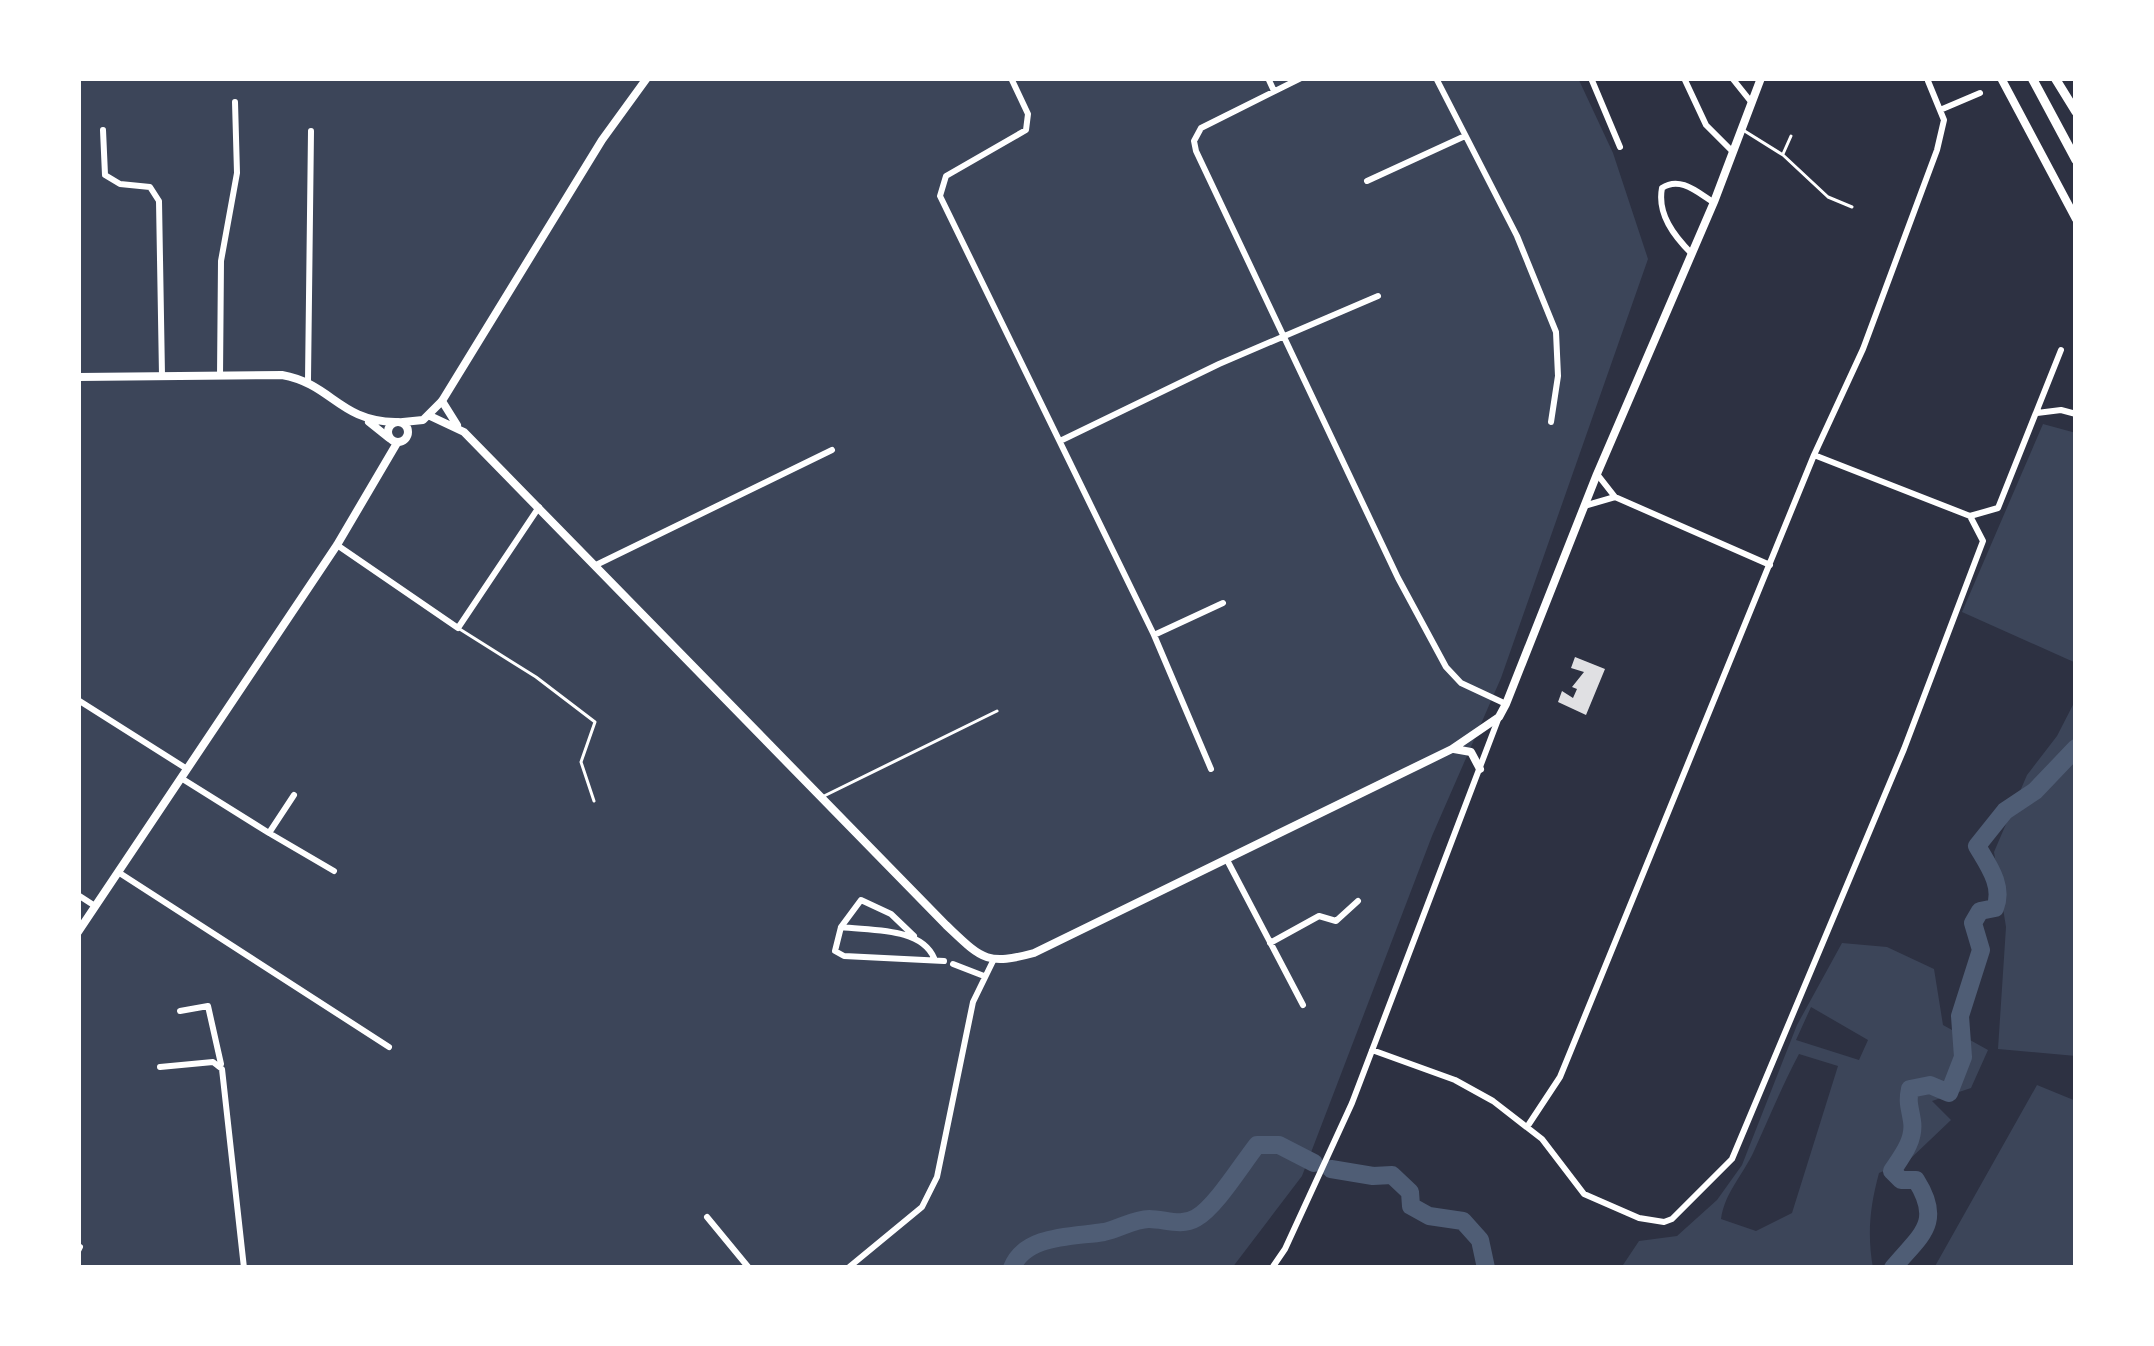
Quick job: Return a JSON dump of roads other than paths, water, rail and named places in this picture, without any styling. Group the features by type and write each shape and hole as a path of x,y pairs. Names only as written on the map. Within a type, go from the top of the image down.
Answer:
{"highway":[{"path":"2032,78 2076,160"},
{"path":"2055,78 2076,112"}],"street":[{"path":"78,377 282,375 308,380 393,440 406,437 442,401 602,140 647,78"},
{"path":"1011,78 1028,114 1026,130 946,176 939,191 1154,635 1211,769"},
{"path":"1268,78 1274,91"},
{"path":"1301,78 1201,128 1194,146 1398,578 1446,667 1461,683 1506,704"},
{"path":"1436,78 1516,236 1556,332 1558,376 1551,422"},
{"path":"1591,78 1620,148"},
{"path":"1684,78 1706,125 1733,152"},
{"path":"1732,78 1752,103"},
{"path":"1273,1268 1310,1197 1372,1050 1499,717 1761,78"},
{"path":"2001,78 2076,219"},
{"path":"1528,1125 1560,1077 1814,455 1863,350 1895,254 1928,176 1943,120 1928,81"},
{"path":"1940,110 1981,93"},
{"path":"220,376 220,278 237,173 235,102"},
{"path":"103,130 105,175 119,184 146,185 159,201 162,376"},
{"path":"308,380 310,131"},
{"path":"1366,182 1466,136"},
{"path":"1692,254 1669,226 1660,198 1662,188 1673,182 1682,184 1714,202"},
{"path":"1060,441 1378,296"},
{"path":"1814,455 1970,516 1998,508 2061,350"},
{"path":"442,401 458,427 946,926 993,961"},
{"path":"2037,412 2076,414"},
{"path":"368,422 426,418 458,427"},
{"path":"398,422 407,429 406,437"},
{"path":"393,440 387,430 398,422"},
{"path":"78,932 337,545 393,440"},
{"path":"596,565 832,451"},
{"path":"1597,474 1615,497 1771,565"},
{"path":"1585,506 1615,497"},
{"path":"337,545 458,628 538,507"},
{"path":"1372,1050 1455,1080 1528,1125 1593,1201 1652,1222 1672,1219 1732,1159 1923,700 1983,542 1970,516"},
{"path":"1154,635 1223,603"},
{"path":"78,700 269,833 334,871"},
{"path":"848,1268 929,1198 938,1177 969,1017 993,961 1034,952 1452,749 1499,717"},
{"path":"1452,749 1471,752 1480,769"},
{"path":"269,833 294,795"},
{"path":"1225,857 1303,1005"},
{"path":"118,872 388,1047"},
{"path":"78,895 95,906"},
{"path":"934,958 891,914 861,900 841,927 836,951 844,956 934,958 984,976"},
{"path":"1270,943 1319,916 1336,921 1358,901"},
{"path":"841,927 915,937"},
{"path":"180,1011 208,1006 222,1068 244,1268"},
{"path":"160,1067 213,1062 222,1068"},
{"path":"706,1217 749,1268"}],"lane":[{"path":"1742,129 1783,155 1828,197 1852,207"},
{"path":"1783,155 1791,136"},
{"path":"458,628 536,677 595,722 581,762 594,801"},
{"path":"820,797 997,711"}],"waterway":[{"path":"1893,1268 1919,1238 1928,1219 1916,1180 1901,1180 1892,1171 1912,1135 1910,1089 1930,1085 1949,1093 1963,1057 1960,1016 1981,950 1973,923 1980,911 1995,908 1997,900 1994,876 1977,846 2005,811 2035,791 2076,748"},
{"path":"1012,1268 1028,1249 1052,1239 1104,1232 1143,1219 1179,1222 1196,1218 1220,1196 1257,1145 1279,1145 1314,1163"},
{"path":"1331,1169 1392,1175 1410,1192 1411,1206 1429,1216 1463,1221 1480,1240 1486,1268"}]}
